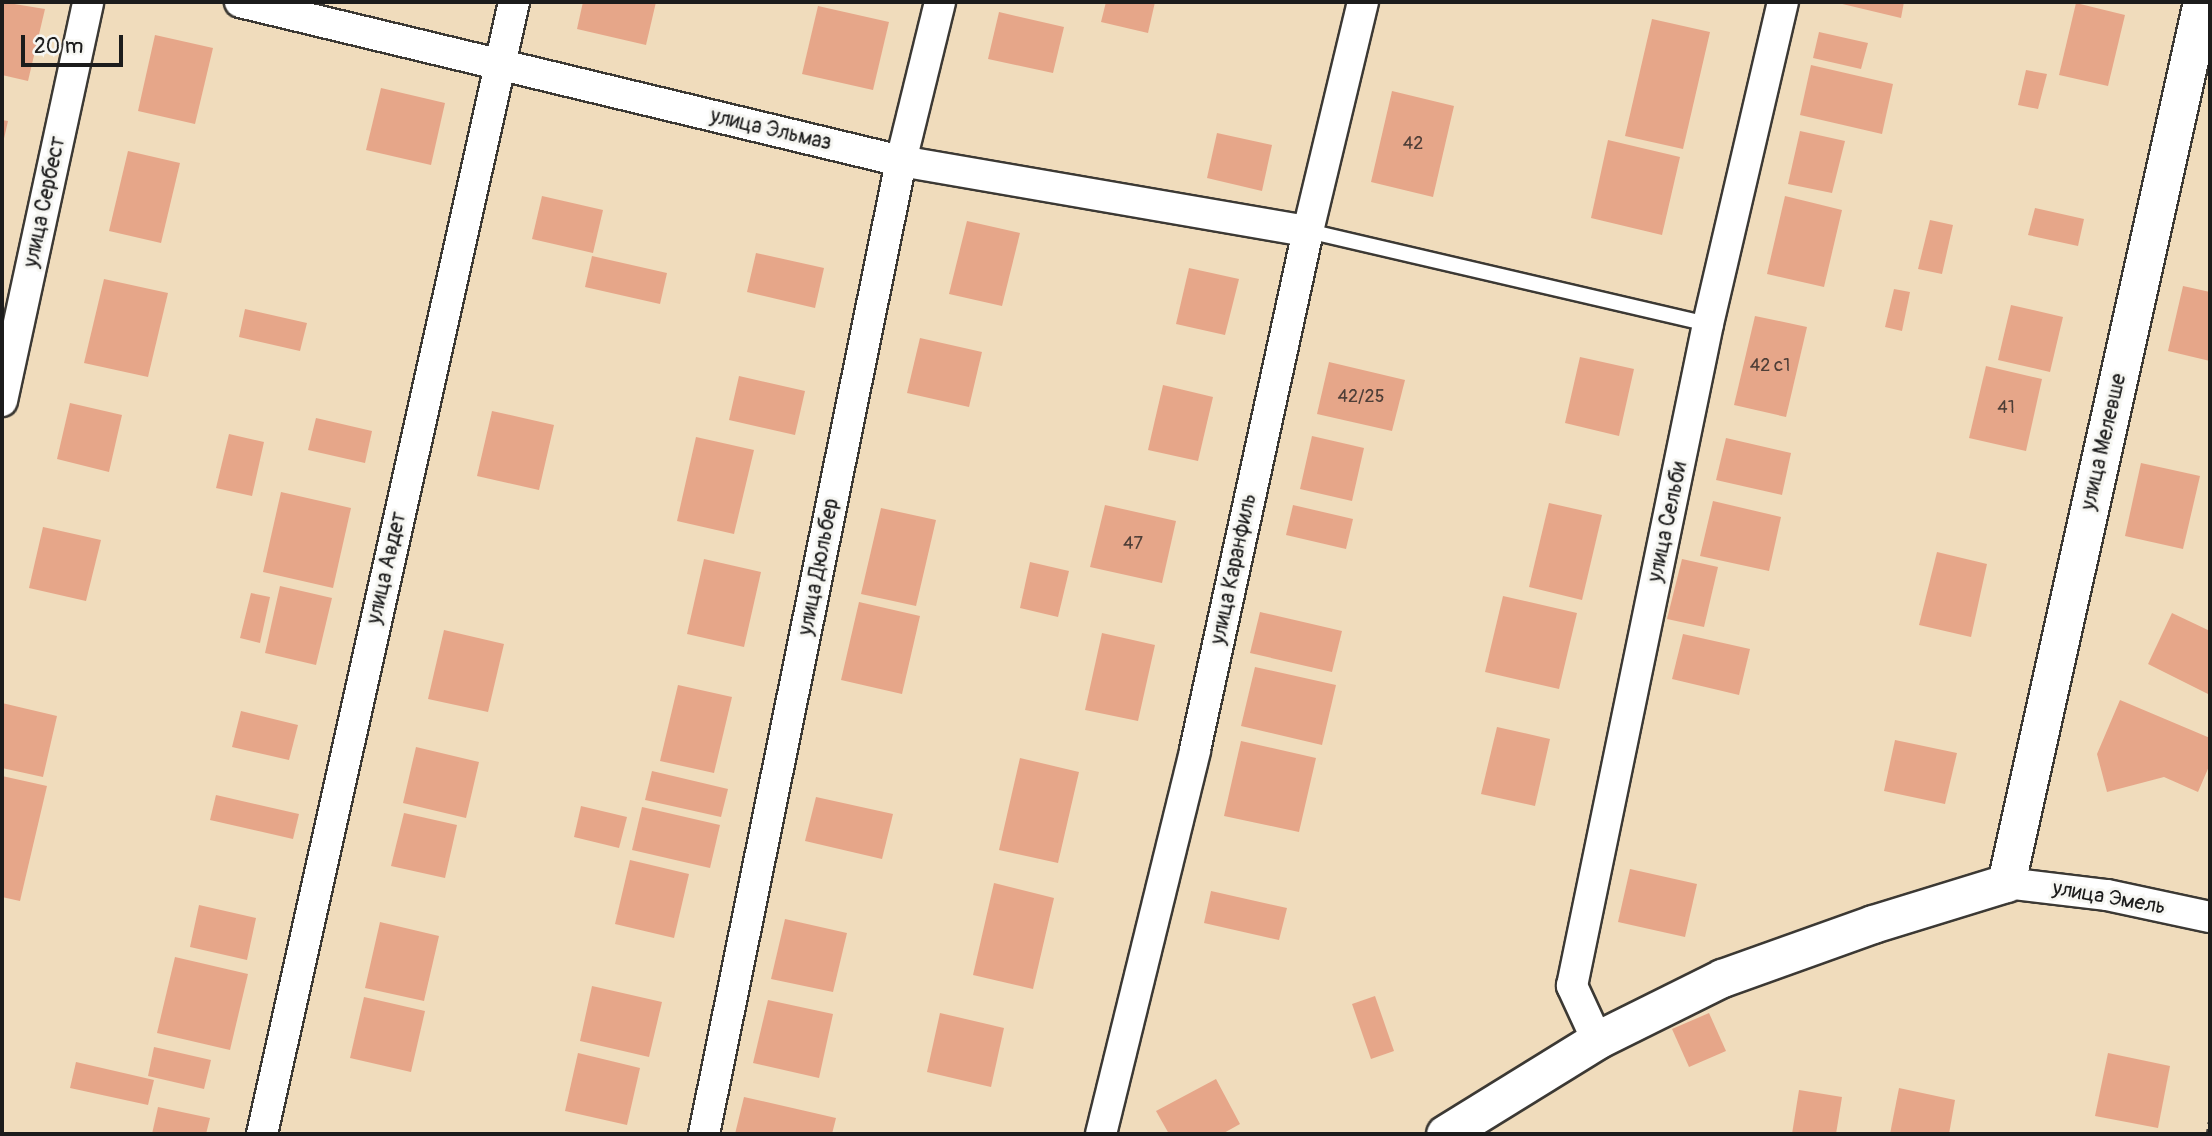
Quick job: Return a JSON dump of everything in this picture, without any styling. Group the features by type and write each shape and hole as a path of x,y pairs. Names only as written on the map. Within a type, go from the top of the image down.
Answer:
{"street":[{"name":"улица Сербест","path":"2,401 88,2"},
{"name":"улица Эльмаз","path":"240,2 901,161 1308,232"},
{"name":"улица Авдет","path":"262,1134 514,2"},
{"name":"улица Дюльбер","path":"704,1134 901,161 940,2"},
{"name":"улица Каранфиль","path":"1101,1134 1195,750 1308,232 1363,2"},
{"name":"улица Сельби","path":"1597,1040 1572,986 1709,324 1783,2"},
{"name":"улица Мелевше","path":"2006,883 2202,2"},
{"name":"улица Эмель","path":"2006,883 2107,895 2210,917"},
{"path":"1445,1134 1597,1040 1722,978 1873,924 2006,883"}],"lane":[{"path":"1308,232 1709,324"}],"path":[{"path":"2208,1134 2210,1122"}],"building":[{"path":"2,2 45,9 28,81 2,75"},
{"path":"583,2 656,2 646,45 577,29"},
{"path":"1106,2 1155,2 1148,33 1101,22"},
{"path":"1834,2 1904,2 1901,18"},
{"path":"2076,3 2125,15 2108,86 2059,75"},
{"path":"818,6 889,22 873,90 802,74"},
{"path":"999,12 1064,27 1053,73 988,59"},
{"path":"1652,19 1710,32 1683,149 1625,136"},
{"path":"1819,32 1868,43 1861,69 1813,58"},
{"path":"155,35 213,48 195,124 138,111"},
{"path":"1811,65 1893,84 1882,134 1800,115"},
{"path":"2026,70 2047,74 2038,109 2018,105"},
{"path":"381,88 445,103 431,165 366,150"},
{"path":"1392,91 1454,106 1433,197 1371,182"},
{"path":"2,120 8,121 3,143 2,143"},
{"path":"1800,131 1845,141 1832,193 1788,184"},
{"path":"1217,133 1272,145 1262,191 1207,178"},
{"path":"1608,140 1680,157 1662,235 1591,218"},
{"path":"128,151 180,163 161,243 109,231"},
{"path":"542,196 603,210 593,253 532,239"},
{"path":"1785,196 1842,210 1824,287 1767,274"},
{"path":"2035,208 2084,219 2078,246 2028,235"},
{"path":"1930,220 1953,225 1942,274 1918,269"},
{"path":"967,221 1020,233 1002,306 949,294"},
{"path":"756,253 824,268 815,308 747,292"},
{"path":"592,256 667,273 660,304 585,287"},
{"path":"1189,268 1239,279 1225,335 1176,324"},
{"path":"104,279 168,293 148,377 84,363"},
{"path":"2183,286 2210,292 2210,361 2168,351"},
{"path":"1894,289 1910,292 1902,331 1885,327"},
{"path":"2011,305 2063,317 2050,372 1998,360"},
{"path":"245,309 307,323 300,351 239,337"},
{"path":"1755,316 1807,327 1786,417 1734,405"},
{"path":"920,338 982,352 969,407 907,393"},
{"path":"1580,357 1634,369 1619,436 1565,423"},
{"path":"1329,362 1405,380 1392,431 1317,414"},
{"path":"1986,366 2042,379 2026,451 1969,438"},
{"path":"739,376 805,391 795,435 729,420"},
{"path":"1163,385 1213,397 1198,461 1148,450"},
{"path":"70,403 122,415 109,472 57,459"},
{"path":"492,411 554,425 539,490 477,476"},
{"path":"316,418 372,431 365,463 308,450"},
{"path":"229,434 264,442 252,496 216,488"},
{"path":"1312,436 1364,448 1352,501 1300,489"},
{"path":"696,437 754,450 734,534 677,521"},
{"path":"1726,438 1791,453 1782,495 1716,480"},
{"path":"2141,463 2200,476 2183,549 2125,536"},
{"path":"281,492 351,508 333,588 263,572"},
{"path":"1713,501 1781,517 1769,571 1700,556"},
{"path":"1549,503 1602,515 1582,600 1529,587"},
{"path":"1105,505 1176,521 1162,583 1090,567"},
{"path":"1293,505 1353,519 1346,549 1286,535"},
{"path":"881,508 936,520 916,606 861,594"},
{"path":"43,527 101,540 86,601 29,588"},
{"path":"1937,552 1987,564 1971,637 1919,625"},
{"path":"704,559 761,572 744,647 687,634"},
{"path":"1682,559 1718,567 1704,627 1667,619"},
{"path":"1030,562 1069,571 1058,617 1020,608"},
{"path":"280,586 332,598 316,665 265,653"},
{"path":"251,593 270,597 260,643 240,638"},
{"path":"1503,596 1577,613 1559,689 1485,672"},
{"path":"859,602 920,616 902,694 841,680"},
{"path":"1260,612 1342,631 1332,672 1250,653"},
{"path":"2172,613 2210,631 2210,695 2148,664"},
{"path":"444,630 504,644 488,712 428,699"},
{"path":"1102,633 1155,645 1138,721 1085,710"},
{"path":"1683,634 1750,649 1739,695 1672,679"},
{"path":"1255,667 1336,685 1322,745 1241,726"},
{"path":"678,685 732,697 714,773 660,761"},
{"path":"2120,700 2210,738 2210,764 2198,792 2164,777 2107,792 2097,754"},
{"path":"2,703 57,716 43,777 2,768"},
{"path":"241,711 298,725 289,760 232,747"},
{"path":"1497,727 1550,739 1535,806 1481,794"},
{"path":"1895,740 1957,753 1945,804 1884,791"},
{"path":"1241,741 1316,758 1299,832 1224,816"},
{"path":"416,747 479,762 466,818 403,803"},
{"path":"1020,758 1079,772 1058,863 999,850"},
{"path":"652,771 728,789 721,817 645,800"},
{"path":"2,776 47,786 20,901 2,897"},
{"path":"216,795 299,814 293,839 210,820"},
{"path":"816,797 893,814 882,859 805,841"},
{"path":"581,806 627,817 619,848 574,837"},
{"path":"642,807 720,825 710,868 632,850"},
{"path":"404,813 457,825 445,878 391,866"},
{"path":"630,860 689,874 674,938 615,924"},
{"path":"1630,869 1697,884 1685,937 1618,922"},
{"path":"994,883 1054,898 1033,989 973,975"},
{"path":"1211,891 1287,908 1279,940 1204,923"},
{"path":"199,905 256,918 247,960 190,947"},
{"path":"785,919 847,933 833,992 771,979"},
{"path":"380,922 439,936 424,1001 365,988"},
{"path":"175,957 248,974 230,1050 157,1033"},
{"path":"592,986 662,1002 649,1057 580,1041"},
{"path":"1375,996 1394,1051 1371,1059 1352,1004"},
{"path":"364,997 425,1011 411,1072 350,1058"},
{"path":"768,1000 833,1014 819,1078 753,1063"},
{"path":"940,1013 1004,1028 991,1087 927,1072"},
{"path":"1709,1013 1726,1051 1689,1067 1672,1029"},
{"path":"154,1047 211,1060 204,1089 148,1076"},
{"path":"578,1053 640,1068 627,1125 565,1111"},
{"path":"2108,1053 2170,1066 2158,1128 2095,1116"},
{"path":"76,1062 154,1080 148,1105 70,1088"},
{"path":"1216,1079 1240,1124 1222,1134 1169,1134 1156,1111"},
{"path":"1899,1088 1955,1100 1949,1134 1890,1134"},
{"path":"1799,1090 1842,1097 1836,1134 1792,1134"},
{"path":"744,1097 836,1118 832,1134 735,1134"},
{"path":"158,1107 210,1118 206,1134 152,1134"}]}
